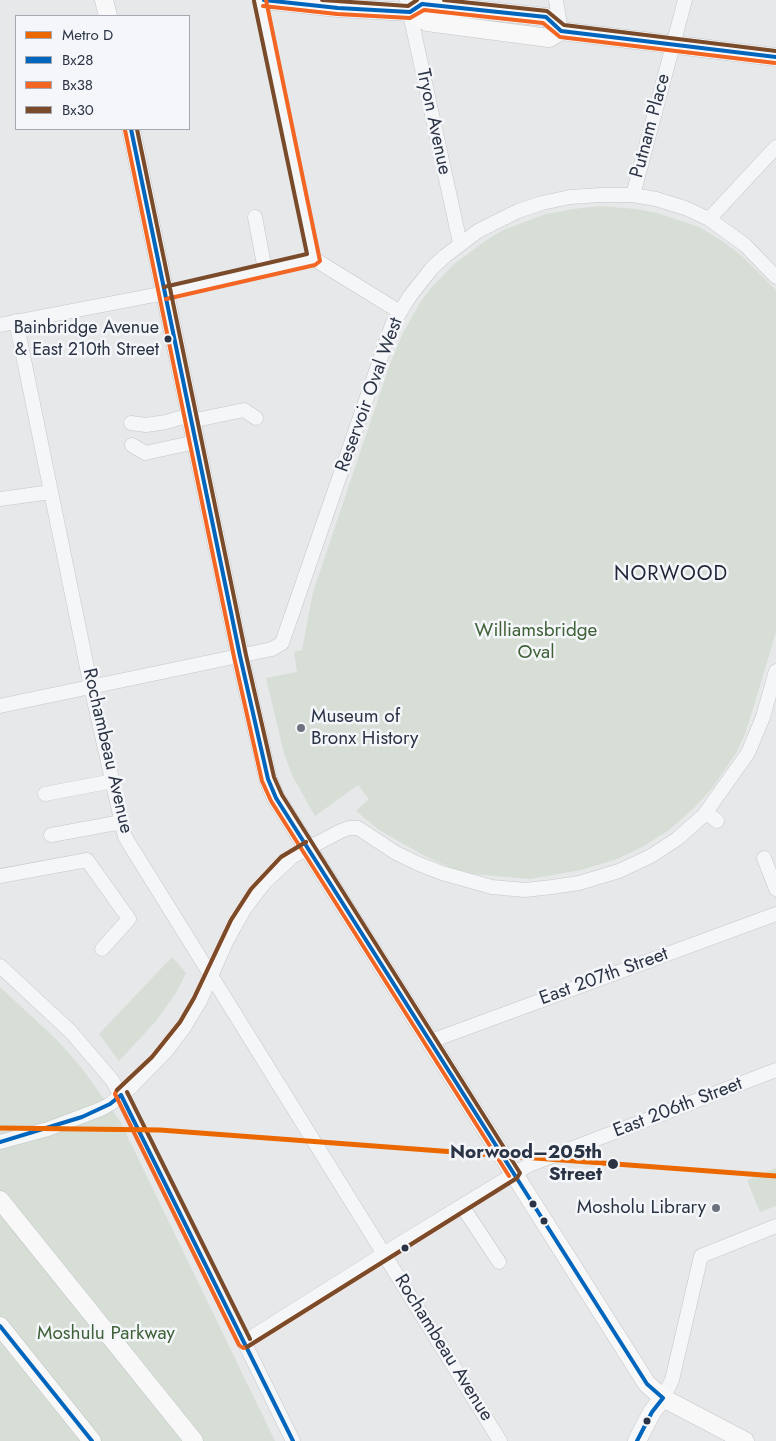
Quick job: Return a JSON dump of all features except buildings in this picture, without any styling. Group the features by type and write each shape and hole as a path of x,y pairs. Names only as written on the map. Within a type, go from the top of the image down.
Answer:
{"main road":[{"path":"104,0 108,15"},
{"path":"262,0 338,8 422,4 546,17 562,31 776,57"},
{"path":"131,130 240,656 268,779 276,798 309,847 647,1384 663,1398 745,1441"},
{"path":"0,1200 194,1441"},
{"path":"0,1326 92,1441"},
{"path":"637,1441 652,1412 663,1398"}],"street":[{"path":"262,0 314,259"},
{"path":"556,0 562,31"},
{"name":"Putnam Place","path":"633,195 685,0"},
{"name":"Tryon Avenue","path":"408,6 460,244"},
{"path":"709,219 776,147"},
{"name":"Reservoir Oval West","path":"240,656 272,649 282,643 392,325 422,279 444,256 460,244 518,211 542,203 570,197 601,194 633,195 656,199 685,208 709,219 745,245 776,277"},
{"path":"255,217 265,270"},
{"path":"0,325 165,293 314,259 400,312"},
{"name":"Rochambeau Avenue","path":"16,321 91,687 125,837 500,1441"},
{"path":"131,423 146,425 244,410 256,418"},
{"path":"132,445 145,453 196,442"},
{"path":"0,499 51,492"},
{"path":"0,706 240,656"},
{"path":"0,1142 48,1129 110,1104 121,1096 157,1061 177,1037 193,1013 236,923 256,893 285,862 309,847 349,828 358,828 396,853 442,873 492,887 525,890 579,883 619,871 651,856 711,816 748,753 763,717 776,674"},
{"path":"45,794 112,781"},
{"path":"50,836 122,822"},
{"path":"764,858 776,889"},
{"path":"0,876 87,860 129,919 102,949"},
{"name":"East 207th Street","path":"431,1041 776,914"},
{"path":"0,966 72,1032 108,1074 121,1096 293,1441"},
{"name":"East 206th Street","path":"244,1342 514,1173 536,1162 776,1070"},
{"path":"462,1206 499,1262"},
{"path":"663,1398 672,1380 701,1256 776,1226"}],"green space":[{"name":"Williamsbridge Oval","path":"601,206 657,213 699,227 743,257 776,290 776,632 745,734 736,753 713,787 695,807 669,830 644,846 617,859 581,870 530,879 474,874 451,868 423,855 379,830 356,811 369,799 358,785 315,816 292,775 284,753 266,678 297,672 294,652 302,650 313,592 390,364 403,333 421,301 453,265 503,230 546,214"},
{"path":"172,957 186,973 176,993 156,1021 119,1061 99,1034"},
{"name":"Moshulu Parkway","path":"0,987 57,1040 80,1066 120,1121 275,1441 0,1441"},
{"path":"776,1168 776,1206 760,1212 747,1180"}],"metro line":[{"name":"D","path":"0,1128 160,1130 776,1176"}],"transit line":[{"name":"Bx28","path":"264,0 338,8 410,12 422,4 546,17 561,31 776,57"},
{"name":"Bx38","path":"166,299 315,265 320,261 266,0"},
{"name":"Bx30","path":"322,0 408,6 417,0"},
{"name":"Bx30","path":"444,0 547,11 564,25 776,51"},
{"name":"Bx30","path":"164,287 307,254 254,1"},
{"name":"Bx38","path":"263,6 337,14 410,18 424,10 543,23 560,37 775,63"},
{"name":"Bx38","path":"125,130 234,657 262,781 271,801 509,1176"},
{"name":"Bx28","path":"131,130 240,656 268,779 276,798 647,1384 663,1398"},
{"name":"Bx30","path":"137,130 246,655 274,777 282,795 520,1173 517,1178 247,1347"},
{"name":"Bx38","path":"306,842 281,857 251,889 231,920 194,998 180,1022 152,1057 115,1094 239,1345 243,1348 247,1347 517,1178"},
{"name":"Bx30","path":"117,1090 152,1057 180,1022 194,998 231,920 251,889 281,857 306,842"},
{"name":"Bx30","path":"127,1092 250,1339"},
{"name":"Bx28","path":"121,1095 293,1441"},
{"name":"Bx28","path":"0,1142 82,1117 110,1104 121,1095"},
{"name":"Bx28","path":"0,1326 92,1441"},
{"name":"Bx28","path":"637,1441 652,1412 663,1398"}],"place":[{"name":"Bainbridge Avenue & East 210th Street","path":"168,339"},
{"name":"Museum of Bronx History","path":"301,728"},
{"name":"Norwood–205th Street","path":"613,1164"},
{"name":"Mosholu Library","path":"716,1208"}],"district":[{"name":"NORWOOD","path":"671,575"}]}
